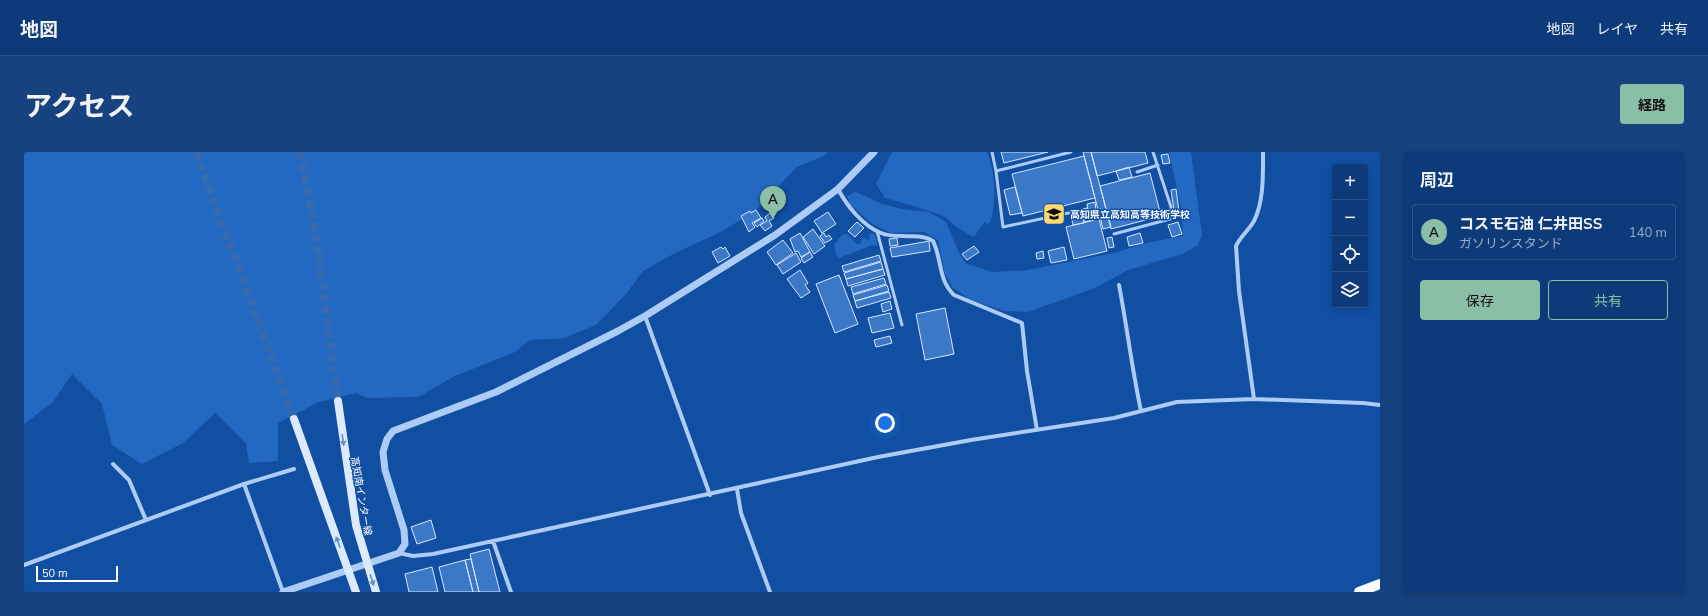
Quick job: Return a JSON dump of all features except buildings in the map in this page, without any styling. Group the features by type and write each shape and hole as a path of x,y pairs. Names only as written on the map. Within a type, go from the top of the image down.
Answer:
{"main road":[{"name":"高知南インター線","path":"338,401 352,505 361,544 376,592"},
{"path":"294,419 356,592"},
{"path":"1359,592 1380,584"}],"street":[{"path":"399,553 405,544 404,530 385,470 383,452 387,439 393,431 496,392 645,316 775,235 838,189 874,152"},
{"path":"1254,399 1239,291 1236,246 1253,222 1259,208 1263,152"},
{"path":"838,189 856,214 878,231 890,235 930,238 935,244 944,282 951,293 963,300 1022,323 1027,371 1037,430"},
{"path":"1119,285 1128,334 1133,374 1142,411"},
{"path":"645,316 710,495"},
{"path":"244,484 283,592 399,553 413,556 433,554 710,495 878,457 971,440 1114,418 1176,402 1254,399 1380,405"},
{"path":"113,464 129,480 146,520"},
{"path":"24,565 244,484 294,468"},
{"path":"737,489 741,513 770,592"},
{"path":"493,541 511,592"}],"lane":[{"path":"992,152 1003,226 1087,209"},
{"path":"996,171 1071,152"},
{"path":"1114,234 1170,219 1171,207 1154,152"},
{"path":"1137,172 1158,165"},
{"path":"878,231 902,325"}],"shaded area":[{"path":"24,152 828,152 824,156 797,167 754,212 717,234 677,252 643,271 626,294 596,325 564,338 530,340 515,352 455,376 418,397 367,398 356,393 319,402 278,423 278,461 249,463 246,443 215,413 183,443 142,464 112,445 102,404 72,374 53,402 24,424"},
{"path":"892,152 987,152 992,169 994,188 994,206 990,223 986,224 985,221 974,237 958,228 944,216 885,198 876,184"},
{"path":"1169,152 1191,152 1202,235 1198,245 1182,254 1128,270 1095,288 1028,312 1005,311 971,300 952,287 945,274 938,240 924,232 892,233 871,223 851,205 847,196 856,192 882,204 902,209 929,212 946,222 960,255 967,264 993,272 1027,270 1114,253 1146,243 1183,236 1181,207"},
{"path":"847,234 857,244 860,244 863,237 870,241 869,234 874,234 877,246 872,245 839,258 836,255 834,245 842,235"}],"tunnel":[{"path":"196,152 294,419"},
{"path":"300,152 315,229 338,401"}],"place":[{"name":"高知県立高知高等技術学校","path":"1054,214"},
{"name":"コスモ石油 仁井田SS","path":"773,219"}]}
